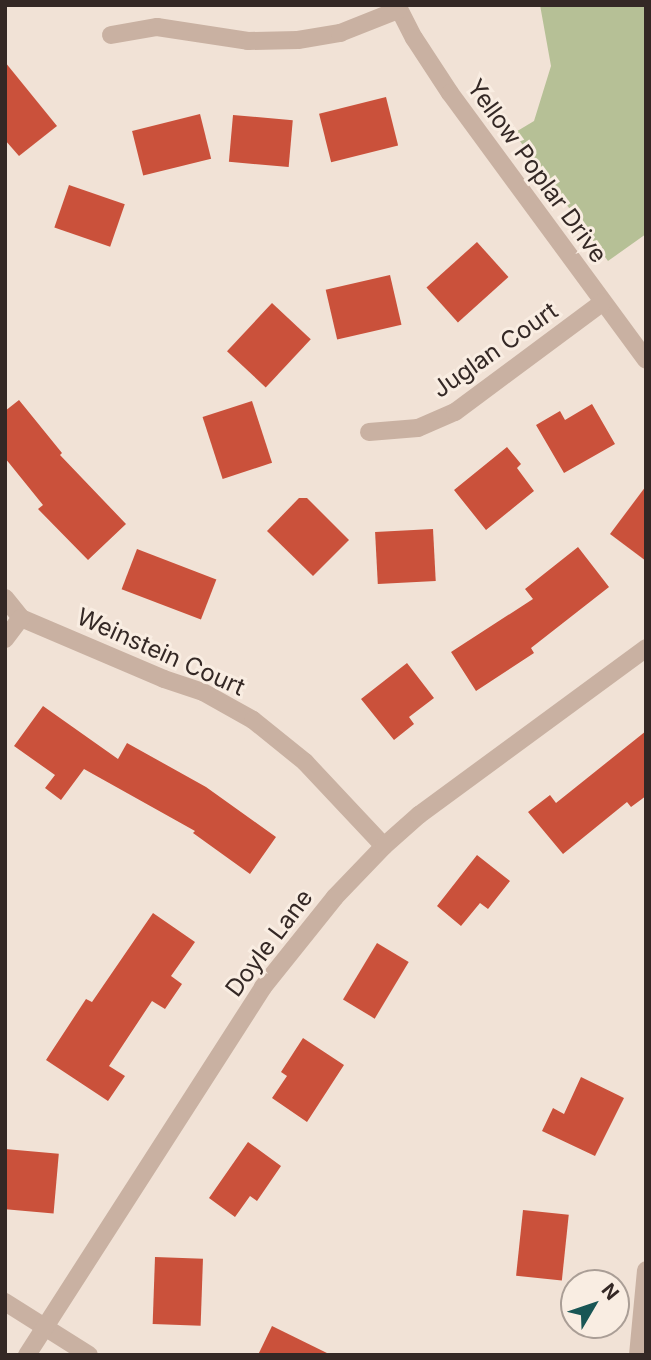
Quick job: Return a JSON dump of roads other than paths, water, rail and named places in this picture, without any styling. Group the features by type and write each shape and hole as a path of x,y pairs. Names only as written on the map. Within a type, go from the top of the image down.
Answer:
{"street":[{"path":"111,35 157,27 248,41 298,40 340,33 398,8"},
{"name":"Yellow Poplar Drive","path":"398,8 450,93 646,360"},
{"name":"Juglan Court","path":"369,432 418,428 455,412 603,302"},
{"name":"Weinstein Court","path":"5,598 21,618 141,670 203,692 253,720 305,762 384,846"},
{"path":"5,639 21,618"},
{"name":"Doyle Lane","path":"27,1355 263,987 298,939 384,846 419,816 646,648"},
{"path":"638,1355 646,1270"},
{"path":"5,1302 89,1355"}]}
